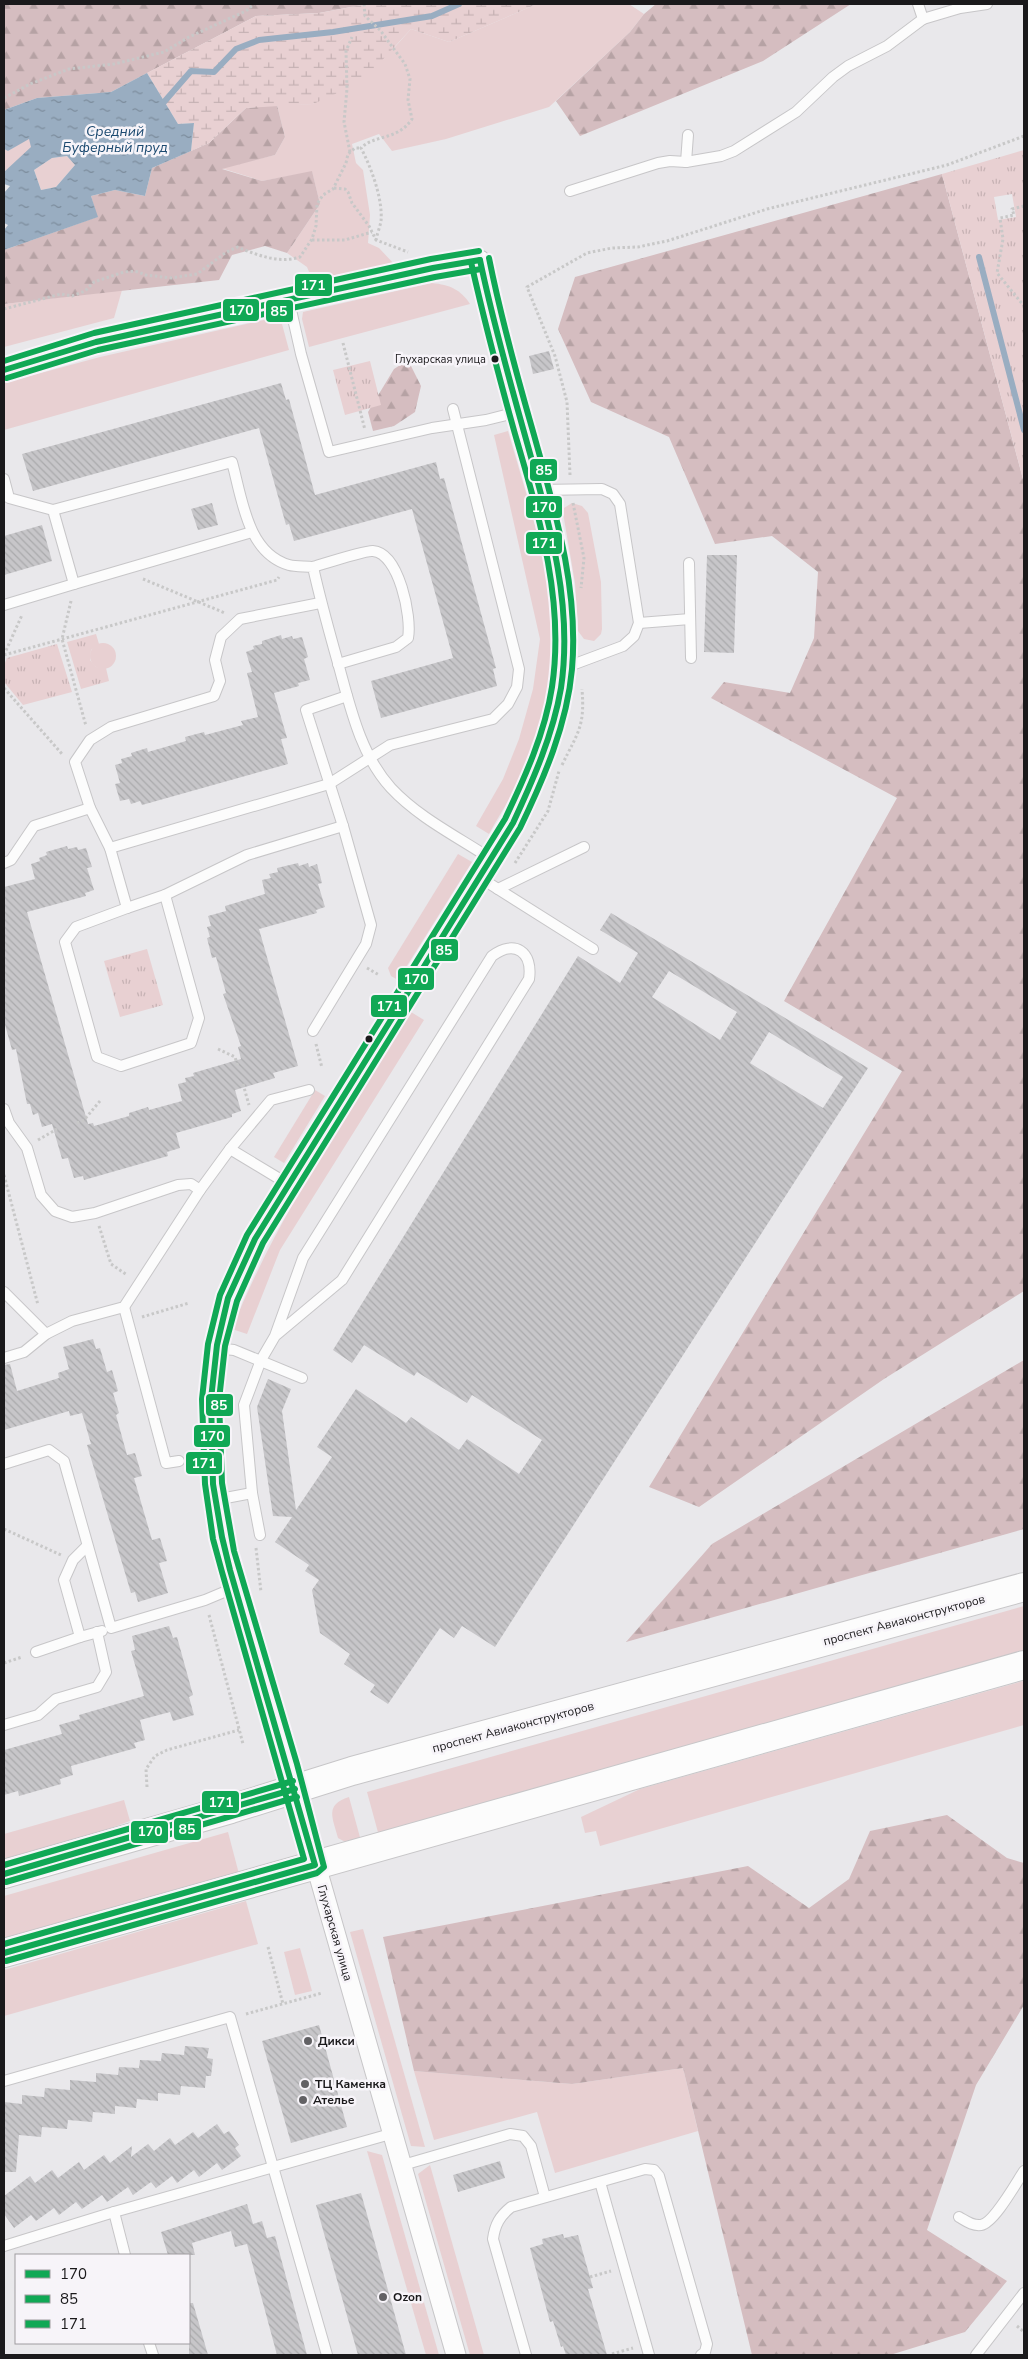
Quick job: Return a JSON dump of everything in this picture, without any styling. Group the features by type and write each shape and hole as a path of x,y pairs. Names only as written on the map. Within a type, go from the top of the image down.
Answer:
{"street":[{"name":"Глухарская улица","path":"289,300 433,268 480,260 490,309 540,490 561,579 564,668 556,717 537,772 513,822 491,859 255,1238 234,1281 222,1318 216,1348 212,1394 211,1460 215,1500 236,1587 394,2133 456,2355"},
{"path":"4,370 96,342 289,300"},
{"name":"проспект Авиаконструкторов","path":"4,1874 352,1771 1024,1587"},
{"path":"4,1952 1024,1666"}],"lane":[{"path":"918,4 924,19"},
{"path":"570,191 658,163 670,161 686,162 721,156 765,133 796,112 833,77 848,66 887,46 924,19 960,8 988,4"},
{"path":"686,162 688,135"},
{"path":"289,300 301,354 329,452 369,442 456,424 486,420 518,412"},
{"path":"110,848 329,784 390,745 493,719 508,704 517,687 519,669 453,409"},
{"path":"4,479 6,498 53,510 232,462 252,532 267,554 290,566 313,567 373,550 388,557 396,570 410,626 408,638 396,647 338,664"},
{"path":"540,490 602,489 613,494 620,504 639,622 634,636 623,646 564,668"},
{"path":"53,510 74,584"},
{"path":"4,605 252,532"},
{"path":"689,563 691,658"},
{"path":"313,567 320,603 357,730 370,757 390,788 414,808 491,859"},
{"path":"127,908 110,848 90,808 75,762 90,740 111,727 214,696 220,681 215,660 222,637 240,619 320,603"},
{"path":"639,622 690,619"},
{"path":"313,1030 366,944 371,925 343,826 306,710 347,696"},
{"path":"4,862 11,860 34,826 90,808"},
{"path":"165,895 199,1018 191,1043 121,1066 97,1057 65,942 76,927 165,895 247,855 343,826"},
{"path":"498,889 584,847"},
{"path":"479,877 593,949"},
{"path":"260,1535 252,1493 244,1405 261,1360 275,1336 303,1258 492,956 502,948 515,948 527,956 531,967 529,979 524,988 342,1280 275,1336"},
{"path":"4,1358 24,1352 46,1334 72,1321 124,1307 200,1190 262,1108 271,1100 308,1090"},
{"path":"4,1110 10,1123 27,1148 41,1195 55,1211 72,1217 95,1213 178,1185 191,1184 200,1190"},
{"path":"230,1149 288,1184"},
{"path":"4,1292 46,1334"},
{"path":"124,1307 166,1463 179,1461"},
{"path":"216,1348 234,1350 302,1378"},
{"path":"4,1464 49,1450 64,1462 111,1628"},
{"path":"215,1500 252,1493"},
{"path":"80,1637 64,1580 73,1560 87,1546"},
{"path":"36,1652 205,1600 236,1587"},
{"path":"4,1725 38,1716 56,1699 97,1687 106,1672 97,1632"},
{"path":"4,2081 230,2017 327,2355"},
{"path":"4,2246 114,2212 394,2133"},
{"path":"403,2165 510,2134 523,2136 531,2146 545,2197"},
{"path":"526,2355 493,2238 495,2226 501,2215 511,2207 645,2169 654,2170 659,2176 706,2344 705,2352 701,2355"},
{"path":"959,2216 970,2224 981,2225 991,2220 1024,2171"},
{"path":"600,2182 649,2355"},
{"path":"114,2212 126,2254"},
{"path":"976,2355 1024,2293"}],"path":[{"path":"4,98 30,84 69,69 114,64 164,52 189,37 246,11 254,4"},
{"path":"4,309 62,294 72,296 85,291 94,282 124,272 135,271 146,275 171,278 197,274 225,252 237,247 268,258 288,261 300,257 311,240 316,226 317,204 323,195 333,188 350,152 355,148 361,148 365,144 390,137 407,126 412,119 408,100 410,79 406,64 380,30 366,16 364,4"},
{"path":"350,152 344,122 348,89 346,51 352,37"},
{"path":"581,595 584,558 570,489 567,402 555,356 527,287 587,253 612,248 638,247 667,241 767,209 947,165 1024,136"},
{"path":"361,148 370,166 379,202 381,220 376,240"},
{"path":"333,188 345,189 348,192 352,203 376,240 411,254"},
{"path":"1024,206 1012,209 1014,215 1000,218 1003,239 997,273 1024,306"},
{"path":"311,240 345,240 372,232"},
{"path":"342,343 369,442"},
{"path":"4,655 277,580 290,566"},
{"path":"121,570 240,619"},
{"path":"74,584 62,638 90,740"},
{"path":"4,655 31,596"},
{"path":"4,688 59,752 75,762"},
{"path":"313,1030 322,1068"},
{"path":"218,1049 236,1057 238,1067"},
{"path":"77,1122 84,1120 100,1101"},
{"path":"27,1148 57,1129"},
{"path":"4,1175 46,1334"},
{"path":"95,1213 111,1264 139,1284"},
{"path":"127,1321 189,1303"},
{"path":"4,1529 73,1560"},
{"path":"260,1535 255,1550 261,1592"},
{"path":"205,1600 243,1744"},
{"path":"4,1663 36,1652"},
{"path":"147,1787 146,1769 155,1756 167,1750 239,1730"},
{"path":"268,1947 283,2004"},
{"path":"246,2014 322,1993"},
{"path":"590,2277 624,2267"},
{"path":"612,2354 646,2344"}],"green space":[{"path":"4,4 367,4 319,13 256,16 111,92 37,98 4,110"},
{"path":"367,4 537,4 449,42 411,29 362,82 313,104 246,108 209,143 191,151 194,123 178,124 147,73 256,16 319,13"},
{"path":"537,4 629,4 644,14 630,32 549,107 446,139 392,151 379,134 352,144 356,163 363,170 370,215 368,243 379,248 395,265 312,279 307,267 287,253 320,204 312,172 262,181 221,168 275,155 285,137 277,105 313,104 394,48 411,29 449,42"},
{"path":"656,4 851,4 763,61 580,136 556,101 630,32 644,14"},
{"path":"277,105 285,137 275,155 222,169 262,181 312,171 320,204 287,253 265,246 232,255 219,280 4,304 4,250 97,217 91,196 115,190 145,196 152,168 209,143 246,108"},
{"path":"29,138 32,148 4,172 4,149 8,151"},
{"path":"1024,150 1024,483 942,174","holes":["1012,194 1016,217 998,220 994,197"]},
{"path":"67,156 75,165 56,187 41,190 34,170 52,158"},
{"path":"942,174 1024,483 1024,1291 884,1379 699,1507 649,1487 902,1071 784,1001 897,798 711,698 724,682 790,693 814,638 818,572 772,536 715,544 669,437 591,402 558,329 575,277"},
{"path":"432,283 454,289 470,304 309,347 302,319 303,312"},
{"path":"122,290 114,318 4,347 4,304"},
{"path":"277,317 282,324 289,350 4,430 4,383 100,357"},
{"path":"408,360 421,386 415,412 394,426 373,431 368,412 394,369"},
{"path":"370,361 381,405 345,415 333,370"},
{"path":"508,431 533,518 546,578 552,638 551,668 545,706 538,731 521,776 489,834 476,826 503,779 519,739 533,689 540,639 494,435"},
{"path":"572,503 582,506 588,513 601,582 602,629 601,634 594,641 584,639 578,631 575,583 563,513 564,508"},
{"path":"96,634 99,644 91,650 90,660 96,667 106,668 109,681 81,689 67,642"},
{"path":"103,643 112,647 116,656 112,665 103,669 94,665 90,656 94,647"},
{"path":"57,644 72,692 23,705 4,682 4,665 7,658"},
{"path":"458,854 472,862 398,980 391,976 388,968"},
{"path":"147,949 163,1005 120,1017 104,961"},
{"path":"411,1012 424,1020 280,1250 247,1334 232,1329 270,1246 314,1167"},
{"path":"315,1090 325,1096 284,1163 274,1157"},
{"path":"1024,1360 1024,1529 626,1642 712,1544"},
{"path":"1024,1606 1024,1653 379,1836 367,1792"},
{"path":"1023,1681 1024,1725 600,1846 596,1831 585,1833 581,1817 640,1789"},
{"path":"349,1797 361,1841 349,1844 338,1838 332,1813 336,1804"},
{"path":"124,1800 130,1821 40,1854 4,1864 4,1834"},
{"path":"947,1815 1007,1858 1024,1863 1024,2005 976,2085 927,2230 1007,2281 965,2332 890,2355 752,2355 683,2068 572,2084 414,2071 383,1937 748,1866 809,1908 849,1879 870,1831"},
{"path":"228,1832 239,1874 4,1941 4,1896"},
{"path":"246,1901 258,1944 4,2016 4,1970"},
{"path":"363,1929 425,2147 411,2146 350,1932"},
{"path":"300,1948 312,1991 295,1995 284,1952"},
{"path":"683,2068 698,2131 555,2173 537,2112 434,2140 414,2071 572,2084"},
{"path":"367,2151 382,2155 439,2355 426,2355"},
{"path":"430,2165 484,2355 470,2355 418,2174"}],"water":[{"name":"Средний Буферный пруд","path":"147,73 178,124 194,123 191,151 152,168 145,196 115,190 91,196 98,217 4,250 4,230 8,225 4,223 4,193 10,186 4,184 4,172 31,147 29,139 8,151 4,149 4,110 37,98 111,92","holes":["67,156 75,165 56,187 41,190 34,170 52,158"]}],"building":[{"path":"549,351 554,369 533,374 529,356"},
{"path":"281,383 286,400 289,399 315,495 436,462 440,479 444,478 496,668 493,669 497,686 381,718 371,681 453,658 412,509 294,541 289,524 286,525 259,428 33,491 22,454"},
{"path":"212,503 218,525 198,530 191,509"},
{"path":"42,525 52,561 4,575 4,536"},
{"path":"707,555 737,555 734,653 704,652"},
{"path":"281,635 282,639 292,636 293,639 302,637 308,657 304,659 310,680 298,683 299,686 274,693 287,738 281,739 288,764 142,805 140,801 131,804 129,799 120,801 115,784 120,783 115,765 122,763 121,759 132,756 131,753 147,748 148,752 186,741 185,737 204,732 205,735 243,725 241,721 258,717 247,673 252,672 246,652 254,649 253,646 262,644 262,641"},
{"path":"67,846 68,849 77,847 78,850 86,848 92,867 87,868 94,890 85,893 86,896 27,912 88,1124 93,1123 94,1126 129,1116 129,1113 148,1107 149,1110 182,1101 178,1084 186,1082 185,1078 194,1076 193,1073 241,1059 238,1047 241,1046 223,994 226,993 216,957 212,958 207,938 210,937 207,927 211,926 208,916 226,911 225,906 265,894 262,880 271,878 269,874 278,872 277,868 298,863 299,866 308,863 309,867 317,864 322,883 318,884 325,907 316,910 317,913 259,929 298,1066 273,1073 275,1078 235,1090 241,1111 232,1114 232,1117 176,1133 180,1148 167,1152 168,1156 84,1180 83,1176 74,1178 68,1158 62,1159 52,1124 42,1127 38,1113 33,1115 30,1104 27,1104 16,1049 12,1050 4,1021 4,887 35,879 31,864 40,861 39,858 47,855 46,852"},
{"path":"611,913 868,1068 495,1647 462,1626 454,1638 440,1628 388,1704 370,1692 375,1685 344,1664 350,1654 320,1633 312,1590 319,1580 305,1571 309,1565 275,1542 292,1517 273,1516 257,1407 268,1379 291,1389 282,1411 296,1510 332,1457 317,1447 356,1389 406,1423 411,1417 459,1450 467,1439 519,1474 542,1440 472,1395 467,1403 417,1372 414,1376 364,1345 352,1363 333,1350 578,956 620,983 638,953 600,930","holes":["669,971 737,1012 720,1040 652,997","769,1032 843,1077 823,1108 750,1063"]},
{"path":"93,1339 96,1349 100,1348 107,1372 112,1370 118,1391 113,1393 119,1413 116,1415 127,1455 135,1453 142,1476 134,1478 152,1540 160,1538 167,1561 159,1563 168,1593 138,1602 135,1592 131,1593 87,1445 91,1444 82,1413 70,1416 69,1411 4,1430 4,1365 10,1364 17,1391 59,1378 58,1373 69,1369 63,1347"},
{"path":"169,1626 173,1638 177,1637 193,1695 189,1697 194,1715 173,1721 170,1712 140,1720 145,1740 134,1743 136,1748 71,1766 73,1775 60,1779 61,1784 19,1796 18,1791 4,1795 4,1750 62,1734 59,1725 80,1719 79,1715 144,1696 131,1651 135,1650 132,1636"},
{"name":"ТЦ Каменка","path":"319,2025 347,2127 291,2143 262,2041"},
{"path":"185,2046 209,2048 207,2058 213,2059 211,2076 206,2076 205,2088 181,2086 180,2095 158,2093 158,2101 137,2099 136,2108 115,2106 115,2114 93,2112 92,2122 68,2120 67,2129 42,2127 41,2137 19,2135 16,2172 4,2172 4,2102 22,2104 22,2095 44,2097 45,2088 70,2090 70,2080 96,2082 96,2073 118,2075 119,2067 139,2068 140,2060 161,2061 162,2053 184,2055"},
{"path":"217,2124 224,2134 229,2131 239,2145 235,2148 241,2156 222,2170 217,2163 199,2177 194,2170 177,2183 172,2176 156,2188 151,2182 133,2195 128,2187 107,2202 102,2195 82,2209 76,2202 59,2215 54,2208 36,2221 31,2215 14,2228 4,2214 4,2196 30,2176 35,2183 52,2170 58,2178 79,2162 84,2170 104,2155 110,2163 132,2146 131,2157 148,2144 154,2151 170,2138 175,2145 193,2132 198,2138"},
{"path":"500,2161 505,2178 458,2192 453,2175"},
{"path":"361,2193 406,2355 358,2355 316,2205"},
{"path":"247,2204 253,2224 262,2221 267,2238 275,2236 307,2355 277,2355 247,2244 235,2247 231,2231 192,2243 195,2255 168,2254 161,2232"},
{"path":"563,2234 564,2238 578,2235 593,2288 588,2289 607,2355 566,2355 563,2346 561,2347 553,2321 550,2322 530,2248 543,2244 542,2239"},
{"path":"190,2303 193,2303 208,2355 189,2355"}],"waterway":[{"path":"164,102 191,71 214,72 236,49 259,40 333,32 432,16 459,4"},
{"path":"979,257 1024,430"}],"transit line":[{"name":"171","path":"4,361 94,333 431,259 479,251"},
{"name":"85","path":"6,1961 317,1873 324,1867 297,1764 234,1551 222,1483 219,1400 225,1346 237,1301 263,1243 520,828 546,770 560,731 565,710 572,669 573,639 572,609 564,550 510,347 489,258"},
{"name":"170","path":"4,370 96,342 433,268 480,260"},
{"name":"170","path":"4,1953 315,1865 222,1537 213,1484 211,1399 217,1345 228,1298 255,1239 513,823 542,757 553,723 561,688 564,655 564,623 556,558 495,325 480,260"},
{"name":"171","path":"4,1944 304,1859 213,1539 205,1484 202,1399 208,1344 220,1295 247,1235 505,819 520,787 545,721 552,687 555,655 555,623 547,559 541,527 497,370 471,262"},
{"name":"85","path":"7,378 98,350 435,277 481,269"},
{"name":"171","path":"4,1865 293,1781"},
{"name":"170","path":"4,1874 295,1789"},
{"name":"85","path":"6,1882 297,1797"}],"place":[{"name":"Глухарская улица","path":"495,359"},
{"name":"Дикси","path":"308,2041"},
{"name":"ТЦ Каменка","path":"305,2084"},
{"name":"Ателье","path":"303,2100"},
{"name":"Ozon","path":"383,2297"}]}
